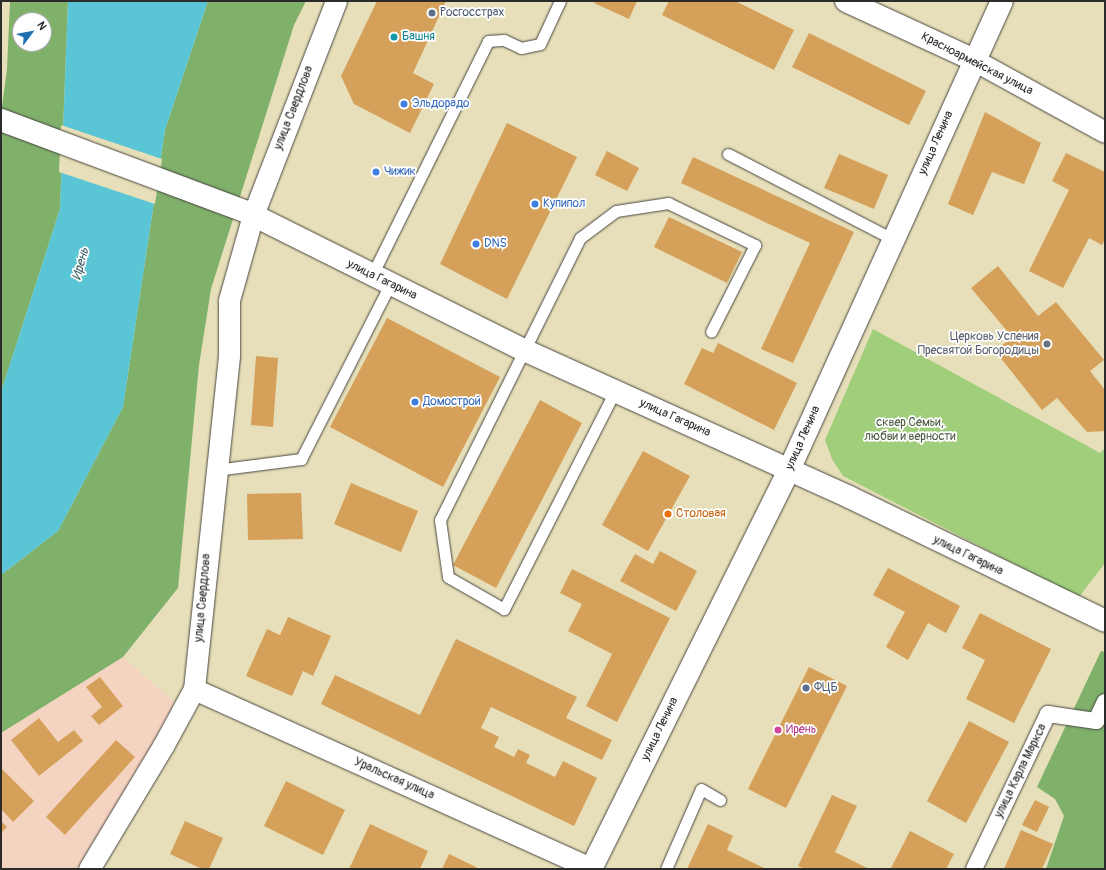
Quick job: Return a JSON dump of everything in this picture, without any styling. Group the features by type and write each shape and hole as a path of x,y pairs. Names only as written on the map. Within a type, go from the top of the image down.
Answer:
{"main road":[{"name":"Красноармейская улица","path":"846,1 974,60"},
{"name":"улица Ленина","path":"592,869 789,470 1002,1"},
{"name":"улица Гагарина","path":"1,120 250,213 381,280 524,350 789,470 1103,620"}],"street":[{"name":"улица Свердлова","path":"89,869 163,746 194,689 215,470 229,356 228,300 250,213 336,1"},
{"name":"Красноармейская улица","path":"974,60 1105,132"},
{"name":"Уральская улица","path":"194,689 592,869"},
{"name":"улица Карла Маркса","path":"974,869 1048,714 1096,721 1105,702"}],"lane":[{"path":"215,470 301,459 488,41 504,40 521,48 540,44 560,1"},
{"path":"728,154 893,239"},
{"path":"615,391 504,609 448,576 440,520 580,238 616,211 668,203 755,245 711,332"},
{"path":"666,869 701,789 720,800"}],"shaded area":[{"path":"123,657 174,702 155,746 79,869 1,869 1,733"}],"green space":[{"path":"10,1 68,1 60,209 1,392 1,114 7,69"},
{"path":"208,1 306,1 294,25 211,289 199,365 178,588 123,657 1,733 1,575 58,531 123,407 165,130"},
{"name":"сквер Семьи, любви и верности","path":"873,329 1100,453 1105,448 1105,563 1079,597 843,476 832,459 825,440"},
{"path":"1101,651 1105,652 1105,869 1046,869 1064,816 1055,799 1037,787"}],"water":[{"path":"68,1 208,1 165,130 123,407 58,531 1,575 1,392 60,209"}],"pier":[{"path":"61,125 162,159 155,204 59,172"}],"building":[{"name":"Башня","path":"377,1 446,1 413,73 434,84 410,133 354,104 341,76"},
{"path":"596,1 637,1 629,19 594,3"},
{"path":"669,1 735,1 794,30 774,70 662,15"},
{"path":"809,33 926,91 909,125 792,67"},
{"path":"985,112 1041,143 1024,184 992,172 973,215 948,204"},
{"path":"507,123 577,157 507,299 440,264"},
{"path":"607,151 639,168 627,191 595,175"},
{"path":"1066,153 1105,172 1105,239 1102,245 1089,238 1063,288 1029,271 1069,190 1052,181"},
{"path":"839,154 888,175 874,209 824,188"},
{"path":"693,157 854,232 793,363 761,349 810,243 681,183"},
{"path":"669,217 742,252 727,283 654,247"},
{"name":"Церковь Успения Пресвятой Богородицы","path":"998,266 1038,316 1056,302 1104,360 1090,371 1105,390 1105,431 1087,432 1057,398 1042,410 995,351 1012,337 971,288"},
{"name":"Домострой","path":"387,318 500,377 443,487 330,427"},
{"path":"718,343 797,383 774,430 684,384 702,348 713,353"},
{"path":"256,356 278,358 273,427 251,425"},
{"path":"540,400 582,423 496,588 453,565"},
{"path":"643,451 690,476 648,551 602,525"},
{"path":"351,483 418,511 401,552 334,524"},
{"path":"301,493 303,539 248,540 247,494"},
{"path":"660,551 697,571 676,611 620,581 635,554 653,564"},
{"path":"888,568 960,606 946,633 928,623 908,660 886,647 905,612 873,595"},
{"path":"572,569 670,618 617,722 586,706 612,654 568,631 582,604 560,593"},
{"path":"980,613 1051,649 1014,723 966,699 985,660 962,648"},
{"path":"288,617 331,636 313,676 303,671 292,696 246,676 267,629 280,635"},
{"path":"456,639 577,697 566,718 612,740 602,760 491,707 481,728 499,737 494,747 514,757 518,749 530,755 526,763 555,777 563,761 597,778 574,826 321,704 335,675 420,715"},
{"path":"809,667 847,686 786,808 748,789"},
{"path":"100,677 123,706 99,725 91,716 102,707 86,687"},
{"path":"39,718 58,742 74,730 83,741 39,776 11,740"},
{"path":"969,721 1009,742 966,823 927,801"},
{"path":"116,740 135,757 65,835 46,817"},
{"path":"1,768 34,801 13,822 1,809"},
{"path":"286,781 345,810 323,855 264,826"},
{"path":"832,795 857,806 835,852 869,869 805,869 798,866"},
{"path":"1035,800 1049,807 1037,832 1022,825"},
{"path":"1,821 7,827 1,833"},
{"path":"185,821 223,838 209,869 202,869 170,854"},
{"path":"370,824 428,851 420,869 349,869"},
{"path":"708,824 733,836 727,850 766,869 687,869"},
{"path":"1021,830 1053,844 1042,869 1004,869"},
{"path":"910,831 954,854 946,869 891,868"},
{"path":"449,854 480,869 442,869"}],"place":[{"name":"Росгосстрах","path":"432,13"},
{"name":"Башня","path":"394,37"},
{"name":"Эльдорадо","path":"404,104"},
{"name":"Чижик","path":"376,172"},
{"name":"Купипол","path":"535,204"},
{"name":"DNS","path":"476,244"},
{"name":"Церковь Успения Пресвятой Богородицы","path":"1047,344"},
{"name":"Домострой","path":"415,402"},
{"name":"Столовая","path":"668,514"},
{"name":"ФЦБ","path":"806,688"},
{"name":"Ирень","path":"778,730"}]}
